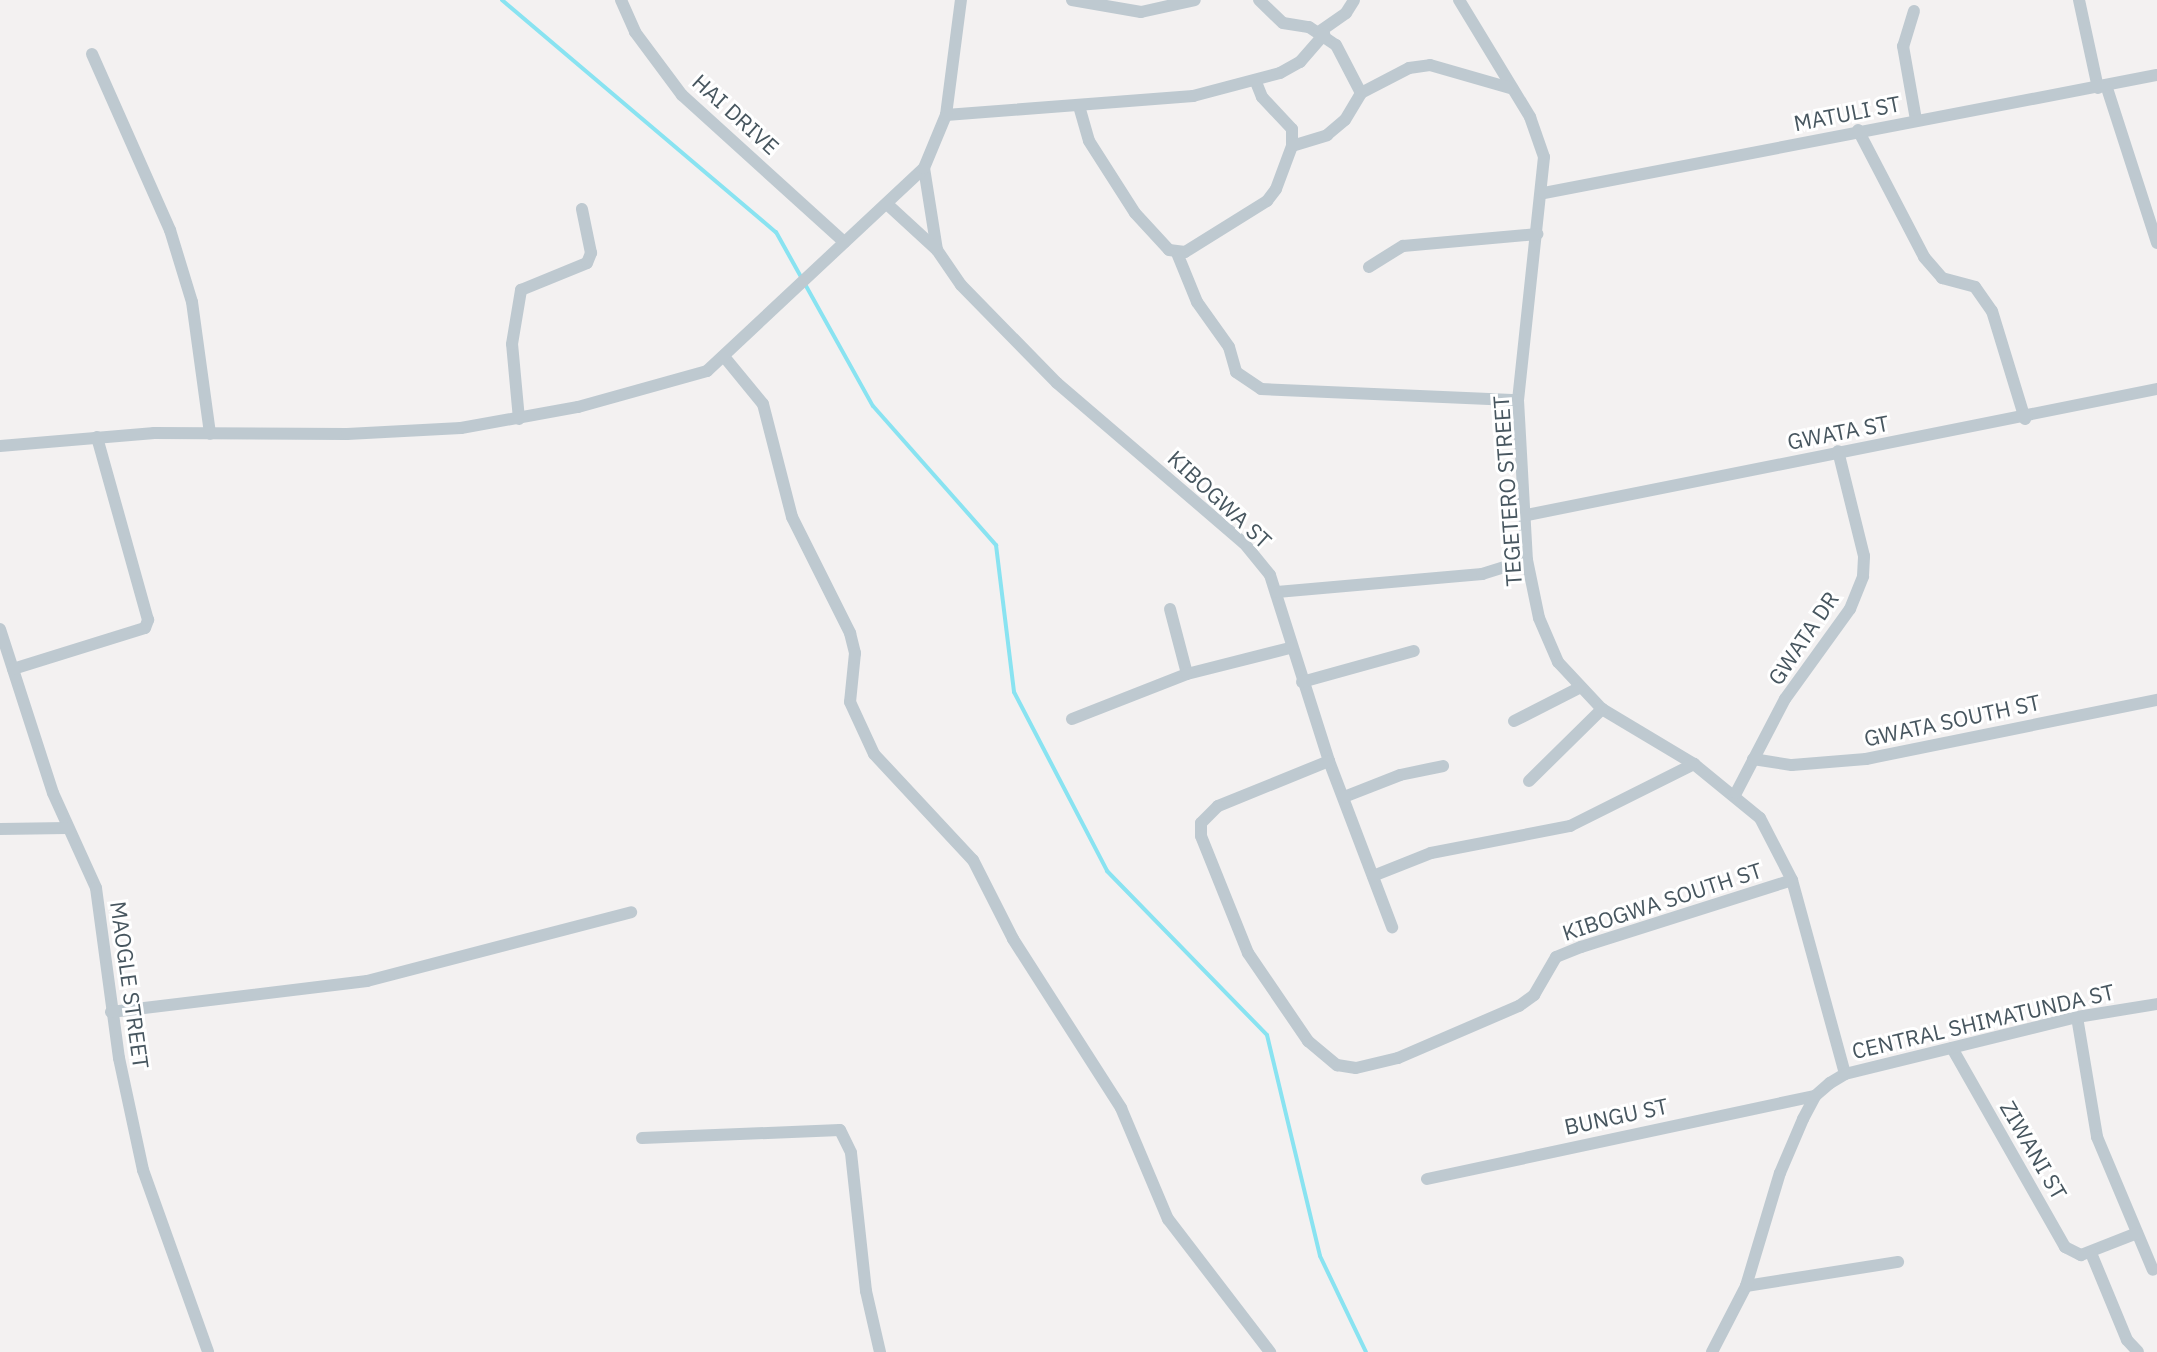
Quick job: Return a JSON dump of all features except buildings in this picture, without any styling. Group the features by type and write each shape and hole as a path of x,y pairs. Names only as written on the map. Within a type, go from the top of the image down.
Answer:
{"street":[{"name":"HAI DRIVE","path":"621,0 635,32 682,95 844,242"},
{"path":"0,446 97,437 398,433 519,419 685,382 726,359 924,168 946,115 961,0"},
{"path":"1072,0 1141,12 1195,0"},
{"path":"946,115 1193,96 1255,80 1300,62 1322,33 1346,13 1354,0"},
{"name":"TEGETERO STREET","path":"1459,0 1513,89 1544,157 1544,193 1518,400 1527,515 1527,560 1539,618 1558,662 1579,688 1602,709 1694,764 1736,793 1760,818 1792,880 1845,1074"},
{"path":"2079,0 2102,87 2157,243"},
{"path":"1264,2 1283,23 1322,33 1336,45 1361,93"},
{"path":"1914,11 1903,46 1916,120"},
{"path":"92,54 170,230 192,302 210,434"},
{"path":"1292,146 1327,135 1345,120 1361,93 1409,68 1430,65 1513,89"},
{"name":"MATULI ST","path":"1544,193 1858,130 2157,75"},
{"path":"1177,253 1191,250 1267,201 1292,146 1292,129 1262,97 1255,80"},
{"path":"1079,106 1089,141 1135,213 1177,253 1197,302 1229,347 1236,372 1261,389 1518,400"},
{"path":"1858,130 1924,257 1942,278 1980,292 1992,311 2025,419"},
{"name":"KIBOGWA ST","path":"924,168 937,250 961,285 1057,383 1244,543 1277,592 1290,648 1392,927"},
{"path":"887,204 937,250"},
{"path":"519,419 512,344 521,290 540,279 573,273 587,263 591,253 582,209"},
{"path":"1369,267 1403,246 1537,234"},
{"path":"726,359 763,404 792,517 850,633 855,653 850,702 874,754 973,860 1013,939 1121,1108 1168,1219 1270,1352"},
{"name":"GWATA ST","path":"1527,515 1838,451 2025,419 2157,389"},
{"path":"13,669 145,628 148,620 97,437"},
{"name":"GWATA DR","path":"1736,793 1805,665 1850,609 1863,576 1864,556 1838,451"},
{"path":"1277,592 1482,574 1527,560"},
{"path":"1170,609 1187,674"},
{"name":"MAOGLE STREET","path":"0,629 67,828 96,888 111,1012 143,1170 208,1352"},
{"path":"1072,719 1187,674 1290,648"},
{"path":"1302,682 1414,651"},
{"path":"1514,721 1579,688"},
{"name":"GWATA SOUTH ST","path":"1753,759 1792,765 1866,759 2157,700"},
{"path":"1529,781 1563,753 1602,709"},
{"name":"KIBOGWA SOUTH ST","path":"1329,761 1244,793 1201,823 1201,836 1248,953 1308,1041 1337,1065 1356,1068 1398,1058 1519,1006 1534,995 1556,957 1591,943 1792,880"},
{"path":"1373,876 1431,853 1570,826 1694,764"},
{"path":"1344,797 1400,775 1443,766"},
{"path":"0,829 67,828"},
{"path":"111,1012 367,981 631,912"},
{"name":"CENTRAL SHIMATUNDA ST","path":"1712,1352 1746,1286 1780,1173 1815,1096 1845,1074 2077,1017 2157,1004"},
{"path":"2077,1017 2097,1137 2153,1270"},
{"name":"ZIWANI ST","path":"1952,1048 2065,1247 2074,1254 2091,1253"},
{"name":"BUNGU ST","path":"1427,1179 1815,1096"},
{"path":"642,1138 840,1130 851,1153 866,1291 880,1352"},
{"path":"2137,1233 2091,1253 2127,1340 2138,1352"},
{"path":"1746,1286 1898,1262"}],"waterway":[{"path":"502,0 776,232 873,406 996,545 1014,692 1107,871 1267,1035 1320,1256 1366,1352"}]}
